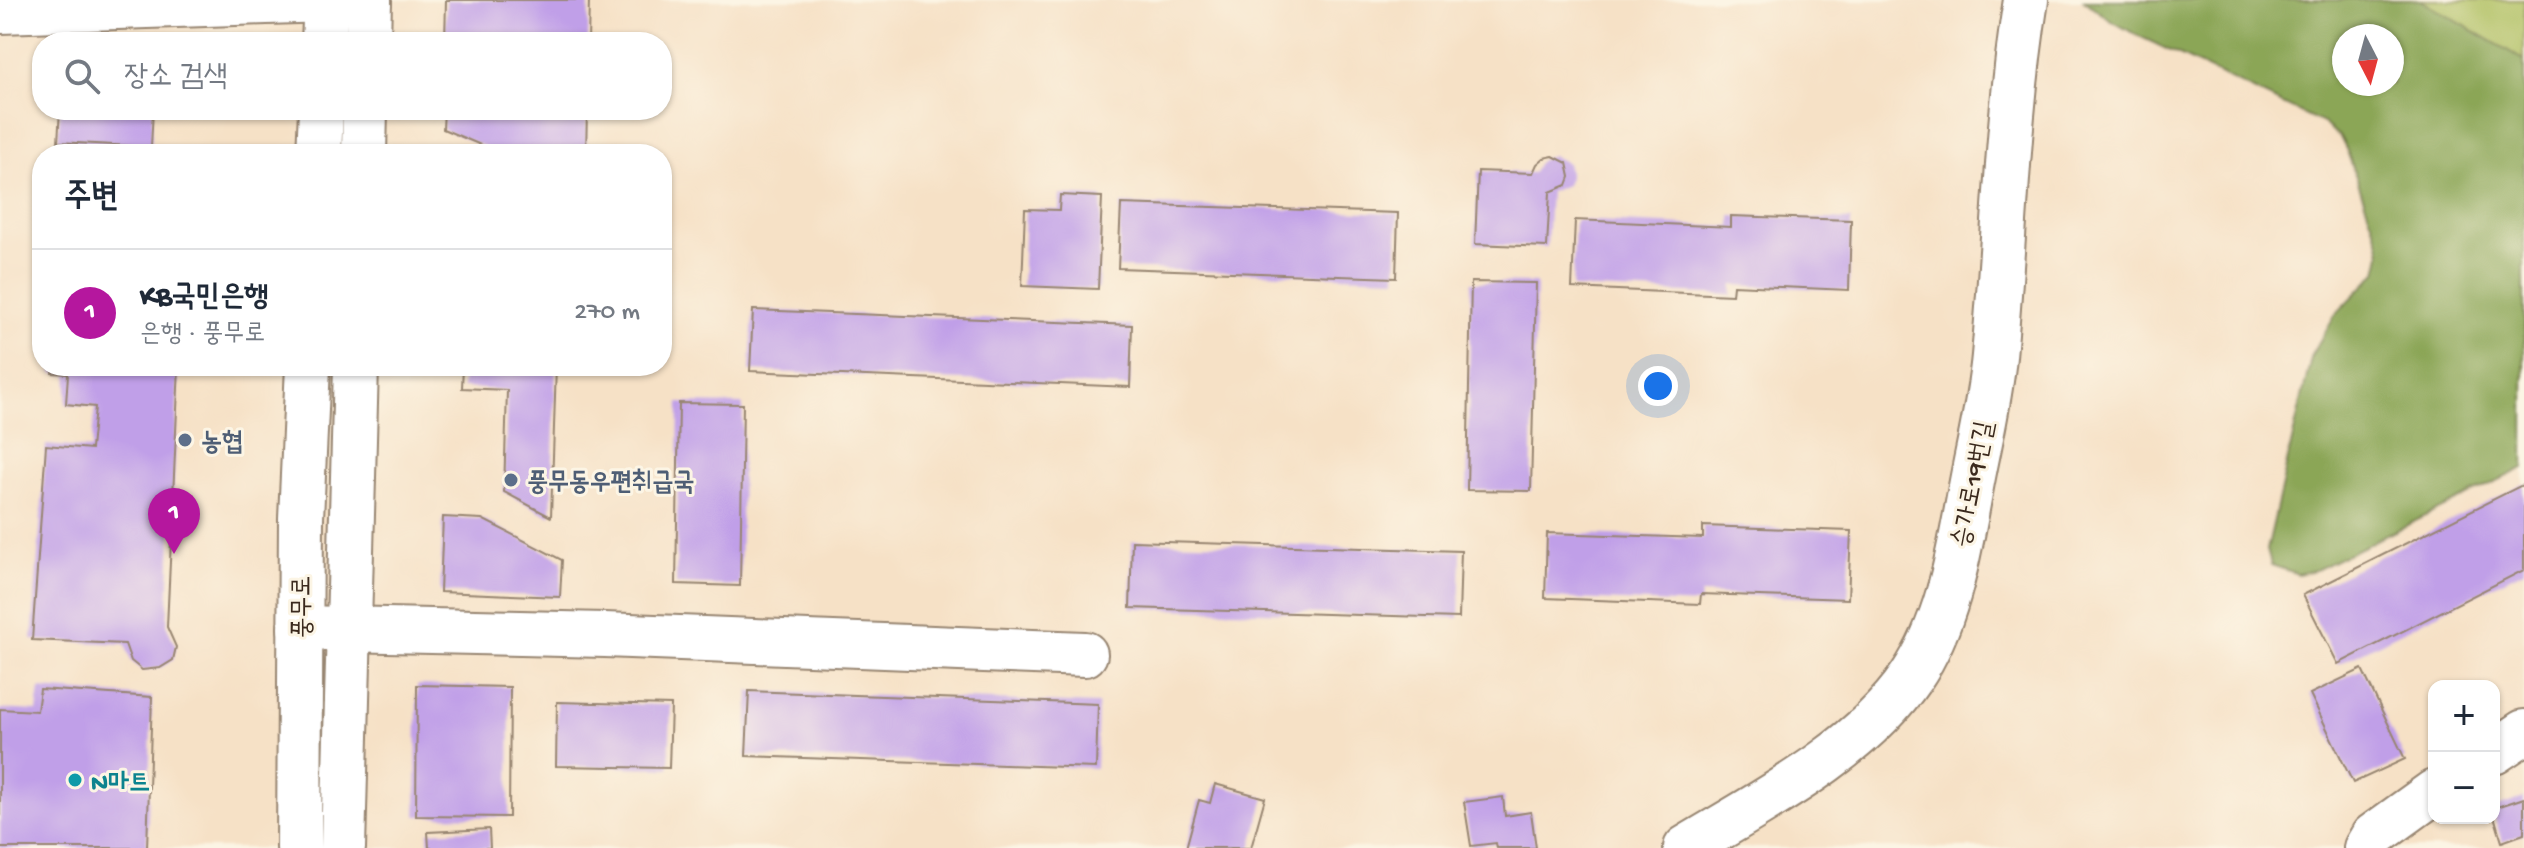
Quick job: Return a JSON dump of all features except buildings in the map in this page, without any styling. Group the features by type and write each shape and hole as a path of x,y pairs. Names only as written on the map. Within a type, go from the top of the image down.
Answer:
{"street":[{"path":"0,11 326,0 369,14"},
{"path":"324,32 326,0"},
{"name":"승가로19번길","path":"1686,848 1790,784 1860,734 1912,676 1946,604 1962,536 1994,359 2015,94 2026,0"},
{"path":"319,144 321,120"},
{"path":"364,144 365,120"},
{"name":"풍무로","path":"299,848 301,518 308,376"},
{"name":"풍무로","path":"343,848 356,376"},
{"path":"300,628 605,635 1085,654"},
{"path":"2500,748 2524,732"},
{"path":"2366,848 2373,836 2428,796"}],"green space":[{"path":"2084,0 2420,0 2524,60 2524,468 2315,570 2298,574 2271,565 2267,550 2312,354 2335,315 2377,272 2381,254 2379,242 2340,137 2323,123 2137,35"},
{"path":"2420,0 2524,0 2524,60"}],"place":[{"name":"농협","path":"185,440"},
{"name":"풍무동우편취급국","path":"511,480"},
{"name":"KB국민은행","path":"174,554"},
{"name":"N마트","path":"75,780"}]}
